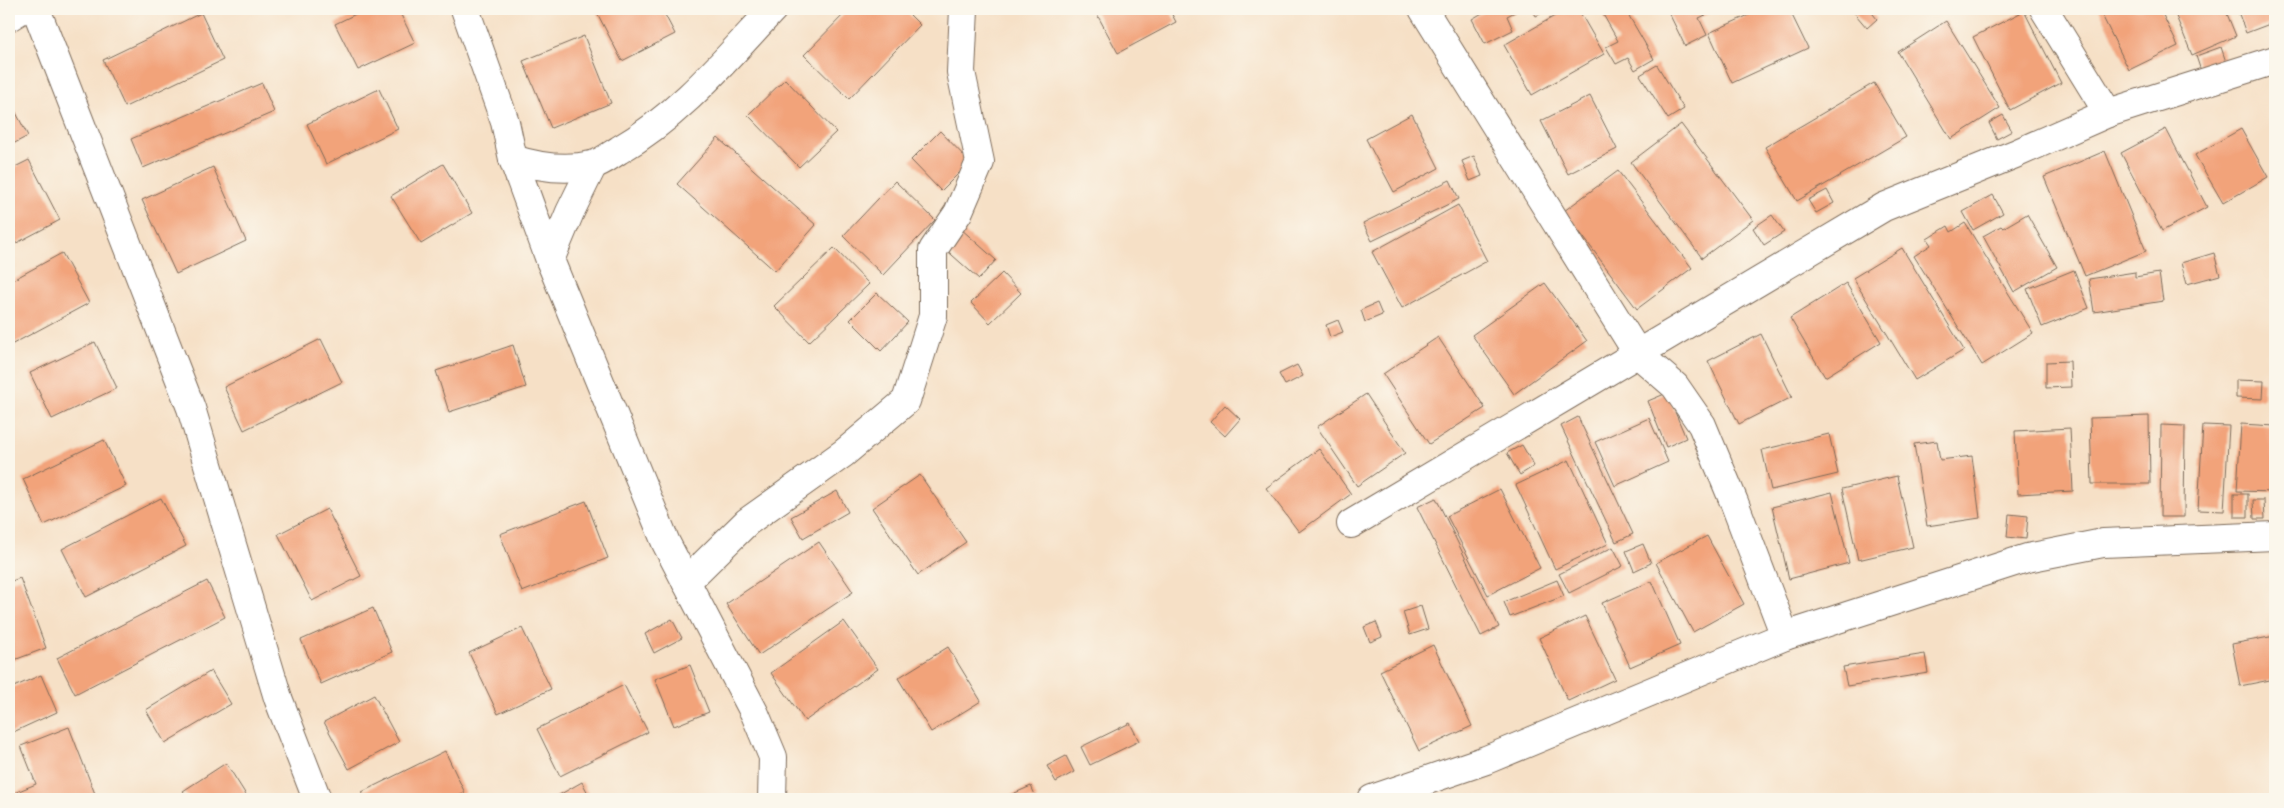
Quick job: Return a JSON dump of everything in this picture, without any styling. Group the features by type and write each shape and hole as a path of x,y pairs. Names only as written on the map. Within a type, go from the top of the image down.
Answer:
{"street":[{"path":"9,17 22,9"},
{"path":"36,9 191,408 278,698 317,799"},
{"path":"465,9 505,122 513,159 550,260 666,543 755,714 773,757 772,799"},
{"path":"513,159 537,167 593,165 636,140 696,92 773,9"},
{"path":"686,582 747,522 844,453 906,402 933,316 933,250 958,213 980,162 961,72 964,9"},
{"path":"1423,9 1638,354 1675,386 1702,425 1786,636"},
{"path":"2044,9 2108,113"},
{"path":"1351,524 1884,207 2015,154 2108,113 2275,60"},
{"path":"550,260 570,212 593,165"},
{"path":"1372,799 1486,760 1786,636 2028,558 2103,543 2275,536"}],"building":[{"path":"366,9 398,9 415,43 358,70 335,24"},
{"path":"595,9 662,9 675,34 622,61"},
{"path":"849,9 904,9 920,25 849,99 804,55"},
{"path":"1094,9 1169,9 1176,22 1118,53"},
{"path":"1482,9 1521,9 1507,16 1513,30 1485,44 1472,19 1484,12"},
{"path":"1532,9 1550,9 1536,16"},
{"path":"1567,9 1578,9 1604,54 1532,95 1504,45"},
{"path":"1600,9 1625,9 1654,59 1635,70 1628,58 1616,64 1606,47 1618,41"},
{"path":"1667,9 1719,9 1699,18 1707,35 1685,46"},
{"path":"1762,9 1789,9 1808,48 1732,83 1709,33"},
{"path":"1851,9 1869,9 1877,19 1867,28"},
{"path":"2099,9 2160,9 2178,46 2129,70"},
{"path":"2173,9 2225,9 2236,36 2192,55"},
{"path":"2237,9 2275,9 2275,22 2246,33"},
{"path":"2024,11 2061,83 2010,110 1973,37"},
{"path":"201,13 223,60 125,107 103,60"},
{"path":"1946,21 2000,108 1951,139 1898,52"},
{"path":"584,36 611,103 551,128 523,61"},
{"path":"2221,47 2226,62 2201,71 2196,56"},
{"path":"1657,65 1684,109 1668,119 1640,75"},
{"path":"785,79 836,132 799,167 748,115"},
{"path":"262,83 274,112 143,168 131,139"},
{"path":"1874,83 1906,137 1797,201 1765,147"},
{"path":"379,89 398,129 326,164 307,124"},
{"path":"1590,96 1617,149 1568,174 1541,121"},
{"path":"9,99 28,136 9,146"},
{"path":"1412,114 1439,168 1394,192 1366,139"},
{"path":"2003,115 2012,131 1997,139 1989,123"},
{"path":"1681,124 1753,220 1702,258 1631,162"},
{"path":"2166,129 2207,207 2162,231 2121,153"},
{"path":"2241,129 2268,177 2223,203 2195,155"},
{"path":"940,131 970,162 941,191 911,160"},
{"path":"718,138 816,225 775,271 677,184"},
{"path":"2105,151 2146,251 2085,276 2044,177"},
{"path":"1474,156 1482,176 1470,181 1462,161"},
{"path":"29,160 60,220 9,247 9,170"},
{"path":"443,164 472,213 421,244 391,196"},
{"path":"213,167 246,241 176,274 142,200"},
{"path":"1618,171 1692,268 1637,309 1564,211"},
{"path":"1450,180 1459,199 1372,241 1363,223"},
{"path":"895,181 935,220 883,275 843,236"},
{"path":"1827,190 1834,203 1816,213 1808,200"},
{"path":"1993,195 2003,213 1973,230 1963,212"},
{"path":"1458,205 1487,261 1402,308 1372,252"},
{"path":"2027,214 2057,267 2014,292 1983,236 2001,226 2003,228"},
{"path":"1772,215 1784,232 1764,245 1753,228"},
{"path":"1965,223 2033,333 1982,365 1914,256 1931,245 1927,239 1948,226 1951,232"},
{"path":"960,228 996,260 979,279 943,247"},
{"path":"834,248 869,284 809,342 774,306"},
{"path":"1902,248 1964,350 1915,380 1853,278"},
{"path":"62,253 89,303 9,346 9,282"},
{"path":"2214,253 2220,275 2187,284 2181,263"},
{"path":"2074,270 2089,308 2042,327 2027,289"},
{"path":"2135,272 2135,277 2159,273 2163,301 2094,312 2089,279"},
{"path":"1002,273 1021,293 990,323 971,303"},
{"path":"1545,283 1587,341 1514,394 1472,335"},
{"path":"1846,283 1881,342 1825,377 1790,318"},
{"path":"877,293 908,322 881,351 850,320"},
{"path":"1377,303 1382,315 1365,322 1361,310"},
{"path":"1338,320 1343,332 1330,337 1326,325"},
{"path":"1761,334 1792,397 1739,424 1708,361"},
{"path":"1438,337 1485,408 1429,444 1383,374"},
{"path":"321,339 342,382 244,430 224,387"},
{"path":"95,342 117,388 52,419 30,373"},
{"path":"513,345 526,387 449,412 436,371"},
{"path":"2070,361 2071,387 2046,388 2046,362"},
{"path":"1297,365 1303,376 1285,385 1279,374"},
{"path":"2236,380 2264,381 2263,399 2236,398"},
{"path":"1667,393 1686,438 1666,447 1648,401"},
{"path":"1366,394 1405,453 1357,486 1317,427"},
{"path":"1225,405 1240,419 1225,436 1210,422"},
{"path":"2149,416 2150,484 2092,484 2090,418"},
{"path":"1578,417 1633,534 1616,542 1561,426"},
{"path":"1649,418 1668,462 1615,486 1595,442"},
{"path":"2241,424 2275,426 2275,492 2237,491"},
{"path":"2161,425 2185,426 2184,517 2160,517"},
{"path":"2203,425 2229,426 2224,511 2198,510"},
{"path":"2070,428 2073,491 2018,494 2015,431"},
{"path":"1829,434 1838,474 1771,490 1762,450"},
{"path":"104,440 126,486 44,525 23,479"},
{"path":"1937,441 1940,460 1972,456 1980,518 1927,526 1914,444"},
{"path":"1522,445 1534,466 1520,475 1507,453"},
{"path":"1319,449 1351,494 1299,532 1266,488"},
{"path":"1569,460 1608,544 1555,569 1516,485"},
{"path":"920,475 966,542 918,575 872,508"},
{"path":"1897,476 1913,547 1858,560 1842,489"},
{"path":"1500,489 1540,568 1488,595 1447,516"},
{"path":"837,491 848,512 803,538 791,517"},
{"path":"1832,492 1849,563 1789,579 1772,507"},
{"path":"2234,494 2248,494 2248,517 2234,517"},
{"path":"161,498 186,546 86,597 62,549"},
{"path":"1436,498 1499,627 1481,636 1417,507"},
{"path":"2253,500 2264,500 2265,519 2254,519"},
{"path":"586,501 608,558 522,592 500,534"},
{"path":"327,509 361,576 312,601 278,534"},
{"path":"2009,514 2028,516 2026,539 2007,537"},
{"path":"1707,536 1744,604 1693,632 1656,563"},
{"path":"819,542 853,592 759,655 726,604"},
{"path":"1643,544 1651,563 1634,571 1626,551"},
{"path":"1613,547 1623,566 1569,593 1559,574"},
{"path":"20,578 46,648 9,662 9,582"},
{"path":"1557,580 1564,596 1510,617 1504,602"},
{"path":"207,581 225,617 75,694 57,658"},
{"path":"1652,581 1680,645 1630,667 1602,603"},
{"path":"1421,606 1428,629 1410,635 1403,612"},
{"path":"373,608 392,652 321,684 301,640"},
{"path":"1585,616 1615,679 1568,701 1539,638"},
{"path":"672,619 682,638 654,653 645,634"},
{"path":"844,621 878,669 805,721 771,673"},
{"path":"1376,622 1382,637 1370,642 1364,627"},
{"path":"522,628 551,689 498,714 469,653"},
{"path":"2275,636 2275,679 2240,686 2232,644"},
{"path":"1433,645 1472,726 1419,751 1380,671"},
{"path":"948,647 981,701 931,732 898,678"},
{"path":"1925,654 1928,673 1847,686 1843,667"},
{"path":"690,665 709,712 674,726 655,679"},
{"path":"211,671 231,704 165,743 146,710"},
{"path":"41,675 57,712 9,734 9,689"},
{"path":"624,685 648,732 560,776 537,729"},
{"path":"374,695 399,742 349,769 324,722"},
{"path":"1130,723 1139,741 1090,765 1081,747"},
{"path":"69,727 97,799 9,799 9,795 36,784 21,746"},
{"path":"445,751 465,793 452,799 365,799 362,792"},
{"path":"1066,756 1074,772 1056,782 1047,766"},
{"path":"226,763 248,798 189,799 183,791"},
{"path":"582,782 591,799 552,799"},
{"path":"1031,786 1037,799 1010,799 1008,796"}]}
